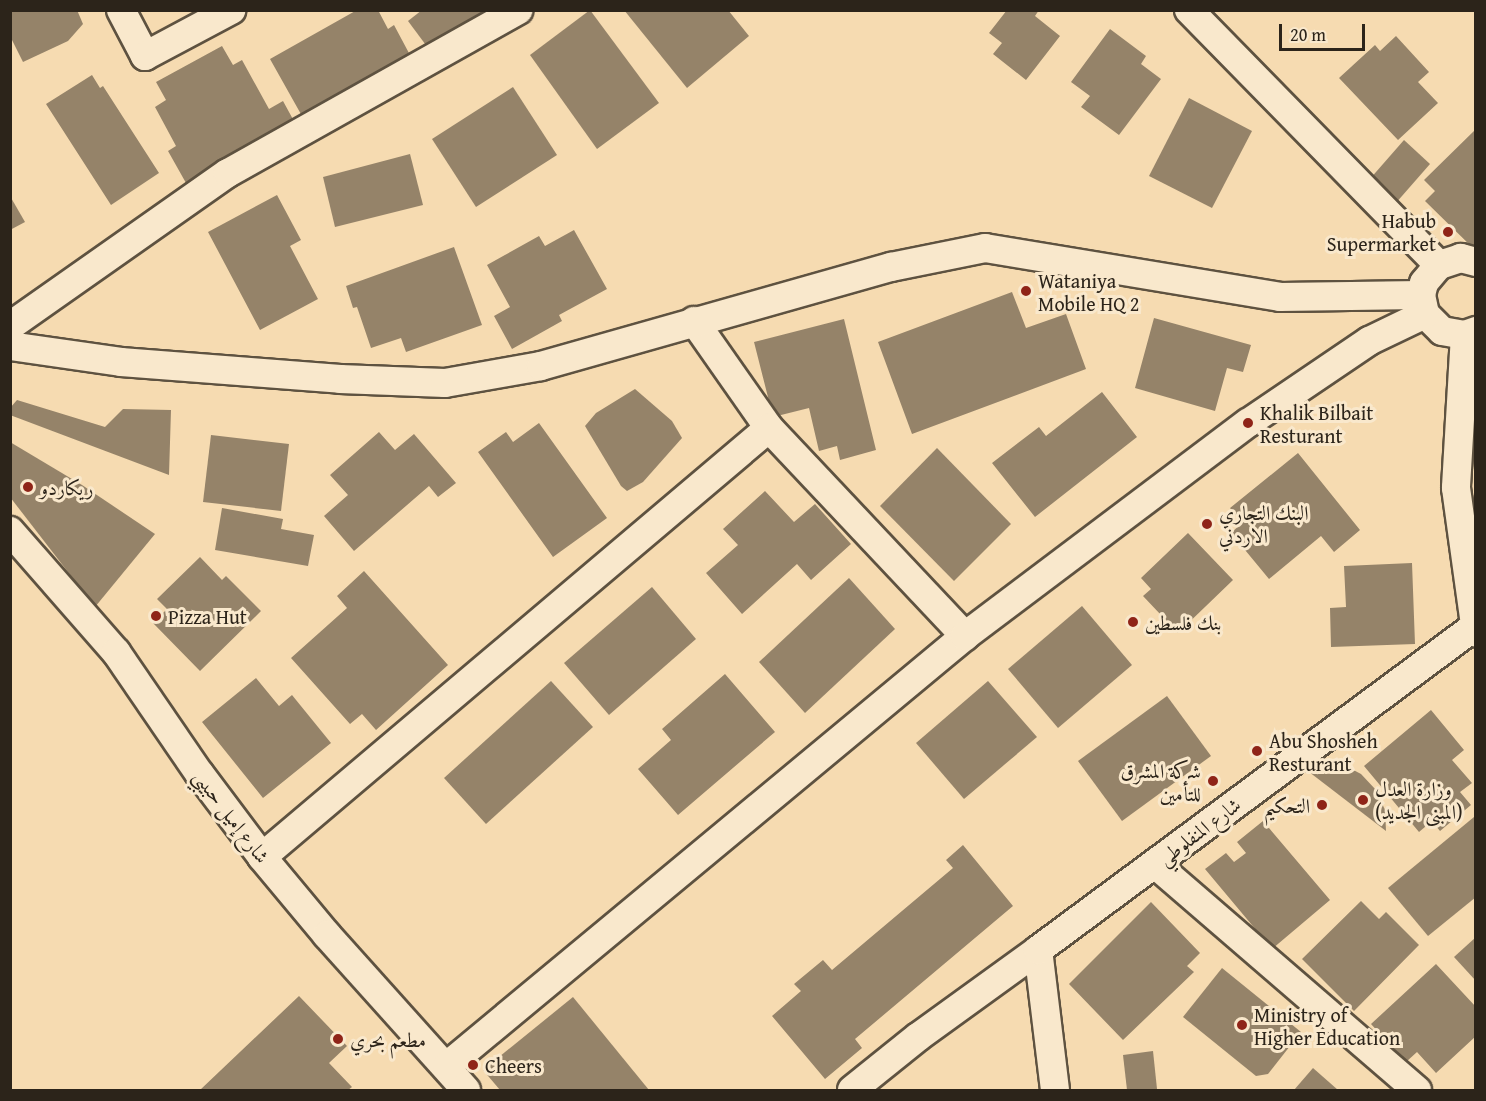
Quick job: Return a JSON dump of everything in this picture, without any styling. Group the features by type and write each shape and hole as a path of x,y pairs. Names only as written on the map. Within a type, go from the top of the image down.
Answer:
{"street":[{"path":"122,10 145,56 231,10"},
{"path":"10,326 228,173 518,10"},
{"path":"1189,10 1439,265"},
{"path":"10,346 121,362 340,380 445,384 541,366 891,267 985,248 1280,297 1423,304"},
{"path":"1475,630 1456,488 1470,333 1442,331 1423,304 1424,283 1439,265 1461,258 1476,262"},
{"path":"447,1066 965,636 1248,423 1423,304"},
{"path":"694,321 769,428 965,636"},
{"path":"262,856 769,428"},
{"name":"شارع إميل حبيبي","path":"10,531 116,652 199,774 262,856 327,935 447,1066 466,1090"},
{"name":"شارع المنفلوطي","path":"852,1090 918,1037 1475,630"},
{"path":"1155,864 1417,1090"},
{"path":"1038,950 1055,1090"}],"building":[{"path":"10,10 77,10 83,24 68,41 23,62 10,36"},
{"path":"357,10 378,10 388,29 394,25 410,55 302,116 270,59"},
{"path":"422,10 494,10 434,56 408,21"},
{"path":"590,10 659,103 597,149 530,55"},
{"path":"624,10 728,10 749,36 687,88"},
{"path":"1007,10 1039,10 1035,16 1060,36 1026,80 993,54 1002,43 989,33"},
{"path":"1110,29 1146,56 1141,64 1161,79 1119,135 1081,107 1090,96 1071,82"},
{"path":"1396,36 1429,72 1418,82 1438,103 1398,140 1339,78 1375,45 1380,51"},
{"path":"222,46 233,65 242,60 269,109 283,101 295,123 186,183 168,151 176,146 155,107 166,100 156,82"},
{"path":"92,75 100,88 103,86 159,173 111,205 46,104"},
{"path":"513,87 557,155 476,207 432,139"},
{"path":"1189,98 1252,131 1212,208 1149,176"},
{"path":"1476,129 1476,251 1425,201 1435,191 1424,180"},
{"path":"1404,140 1430,164 1395,204 1369,180"},
{"path":"410,154 423,205 335,227 323,177"},
{"path":"277,195 301,240 290,246 318,299 260,330 208,232"},
{"path":"10,196 25,222 10,230"},
{"path":"574,230 607,289 559,315 562,321 512,349 494,316 510,307 487,265 539,236 545,246"},
{"path":"454,247 482,325 406,352 401,338 371,348 357,307 353,308 346,286"},
{"path":"1012,292 1026,328 1066,314 1086,369 912,434 878,342"},
{"path":"1154,318 1251,345 1243,372 1227,368 1215,411 1135,388"},
{"path":"844,319 876,450 840,460 837,446 819,451 809,408 773,417 754,342"},
{"path":"635,389 672,421 682,438 643,482 627,491 621,486 585,426 596,413"},
{"path":"1102,392 1137,437 1035,517 992,463 1039,427 1046,436"},
{"path":"17,400 105,427 123,409 171,410 169,475 10,415 10,408"},
{"path":"539,423 607,518 553,557 478,452 506,432 513,442"},
{"path":"379,432 395,450 414,434 456,483 438,497 429,486 354,551 324,516 348,495 330,475"},
{"path":"211,435 289,444 281,511 203,502"},
{"path":"10,442 82,485 155,534 95,607 10,497"},
{"path":"937,448 1011,524 954,581 880,506"},
{"path":"1298,453 1360,530 1334,552 1321,536 1269,579 1231,533 1242,523 1230,508"},
{"path":"765,491 794,522 815,504 851,544 811,580 797,564 742,614 706,573 738,545 723,529"},
{"path":"222,508 283,519 281,529 314,535 308,566 215,550"},
{"path":"1188,533 1233,580 1178,633 1143,596 1151,589 1141,578"},
{"path":"200,557 222,580 226,576 261,611 200,671 153,623 167,609 157,599"},
{"path":"1412,563 1415,644 1331,647 1330,608 1346,607 1344,566"},
{"path":"364,571 448,665 376,730 362,714 350,724 291,658 347,608 337,596"},
{"path":"849,578 895,629 805,713 759,662"},
{"path":"652,587 696,639 609,715 564,663"},
{"path":"1082,606 1132,665 1058,728 1008,669"},
{"path":"725,674 775,732 678,815 638,769 671,740 662,729"},
{"path":"256,678 279,706 292,695 331,743 263,798 202,722"},
{"path":"551,681 593,727 486,824 444,778"},
{"path":"988,681 1037,737 964,799 916,743"},
{"path":"1167,696 1211,756 1122,821 1078,761"},
{"path":"1431,710 1464,750 1452,760 1472,783 1460,792 1471,805 1440,831 1432,821 1419,832 1364,766"},
{"name":"وزارة العدل (المبنى الجديد)","path":"1321,761 1342,764 1361,774 1376,790 1385,810 1386,831 1300,765"},
{"path":"1474,817 1476,897 1428,936 1388,888"},
{"path":"1263,821 1330,900 1272,949 1205,869 1226,853 1234,862 1246,853 1237,842"},
{"path":"963,845 1013,906 855,1039 862,1048 825,1079 772,1016 801,991 794,984 823,960 832,970 953,868 946,860"},
{"path":"1361,901 1379,919 1386,912 1419,945 1354,1011 1302,959"},
{"path":"1151,902 1200,953 1187,966 1194,972 1123,1040 1069,984"},
{"path":"1476,937 1476,981 1454,957"},
{"path":"1436,964 1476,1007 1476,1036 1436,1073 1417,1052 1406,1062 1371,1024"},
{"name":"Ministry of Higher Education","path":"1222,968 1301,1032 1268,1074 1256,1076 1183,1017"},
{"path":"299,996 347,1046 329,1063 352,1087 348,1090 200,1090"},
{"path":"573,997 649,1090 500,1090 483,1070"},
{"path":"1153,1051 1157,1089 1127,1090 1123,1055"},
{"path":"1313,1068 1338,1090 1294,1090"}],"place":[{"name":"Habub Supermarket","path":"1448,232"},
{"name":"Wataniya Mobile HQ 2","path":"1026,291"},
{"name":"Khalik Bilbait Resturant","path":"1248,423"},
{"name":"ريكاردو","path":"28,487"},
{"name":"البنك التجاري الاردني","path":"1207,524"},
{"name":"Pizza Hut","path":"156,616"},
{"name":"بنك فلسطين","path":"1133,622"},
{"name":"Abu Shosheh Resturant","path":"1257,751"},
{"name":"شركة المشرق للتأمين","path":"1213,781"},
{"name":"وزارة العدل (المبنى الجديد)","path":"1363,800"},
{"name":"التحكيم","path":"1322,805"},
{"name":"Ministry of Higher Education","path":"1242,1025"},
{"name":"مطعم بحري","path":"338,1039"},
{"name":"Cheers","path":"473,1065"}]}
